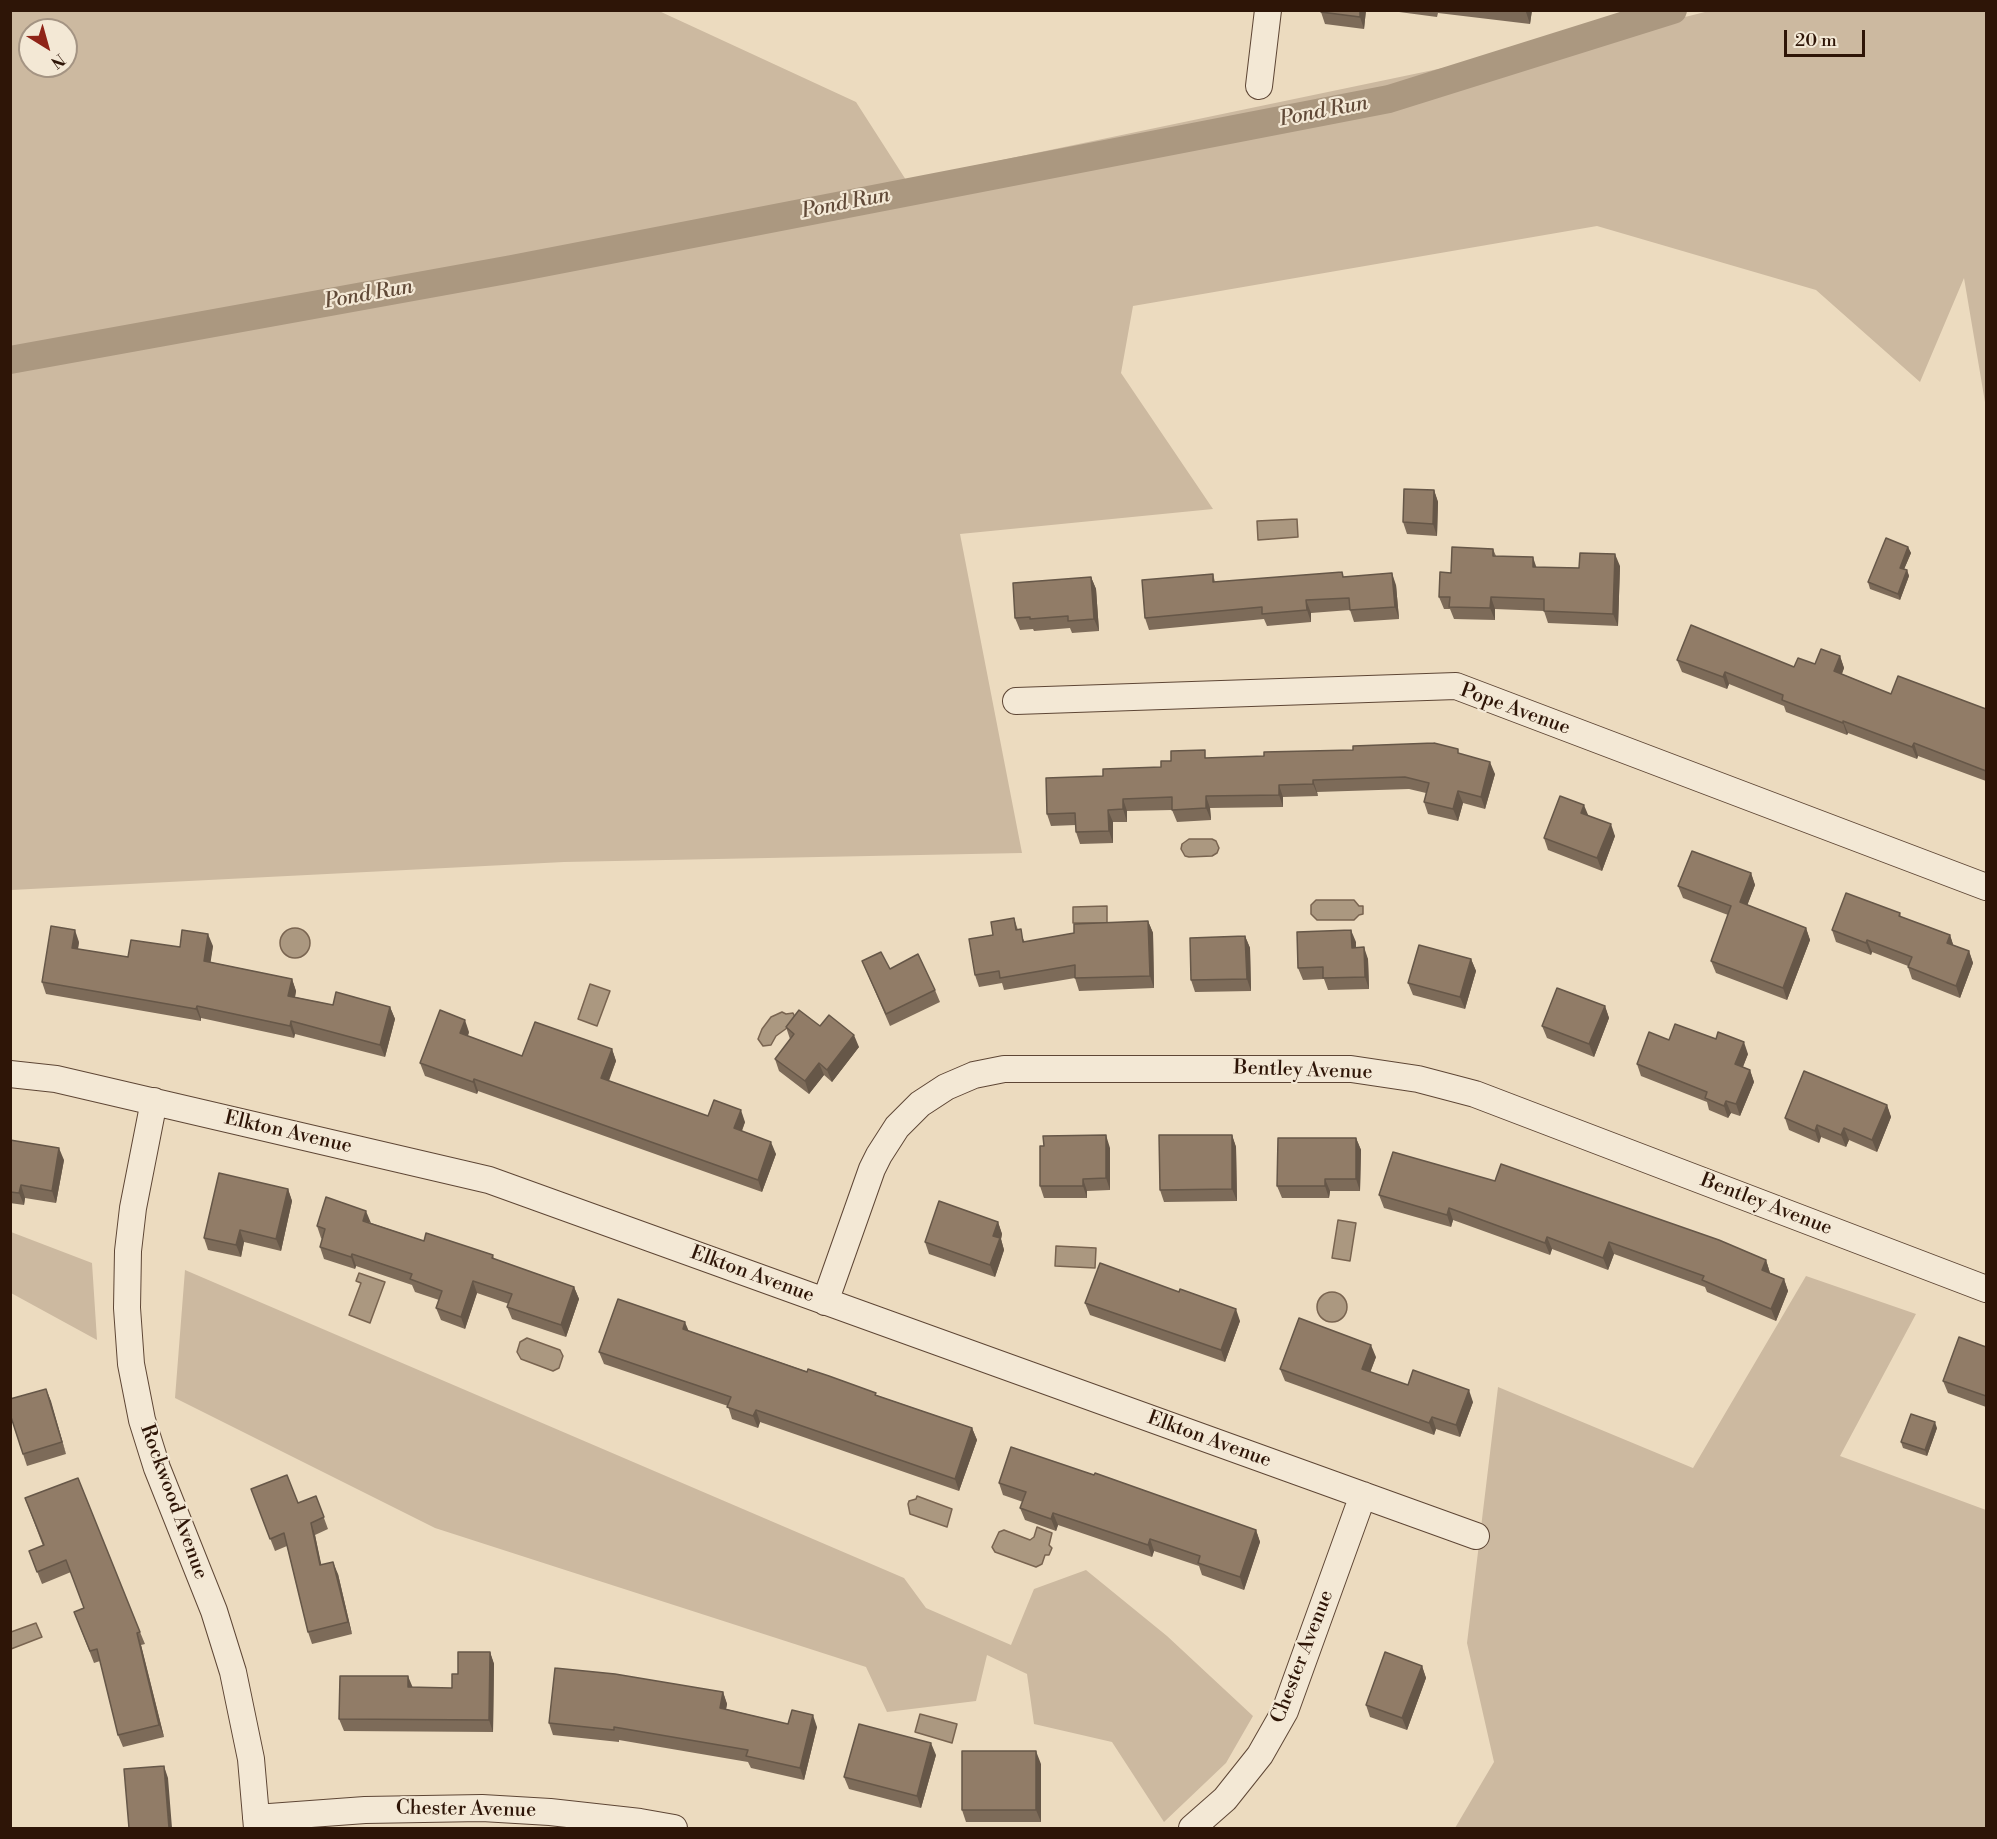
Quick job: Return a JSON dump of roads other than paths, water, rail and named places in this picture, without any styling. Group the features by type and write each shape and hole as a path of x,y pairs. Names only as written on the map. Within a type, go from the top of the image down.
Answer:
{"street":[{"path":"1259,86 1268,10"},
{"name":"Pope Avenue","path":"1016,701 1456,686 1986,887"},
{"name":"Bentley Avenue","path":"825,1302 872,1168 897,1127 920,1104 946,1087 974,1076 1004,1070 1351,1069 1418,1079 1475,1094 1986,1289"},
{"name":"Elkton Avenue","path":"10,1074 56,1079 489,1180 1476,1536"},
{"name":"Rockwood Avenue","path":"154,1101 133,1208 128,1251 127,1308 131,1364 142,1420 157,1468 214,1611 233,1672 251,1759 257,1823"},
{"name":"Chester Avenue","path":"1192,1828 1225,1799 1260,1755 1285,1711 1363,1495"},
{"name":"Chester Avenue","path":"257,1823 375,1810 482,1808 550,1812 674,1828"}],"waterway":[{"name":"Pond Run","path":"10,360 512,269 1389,99 1673,10"}]}
